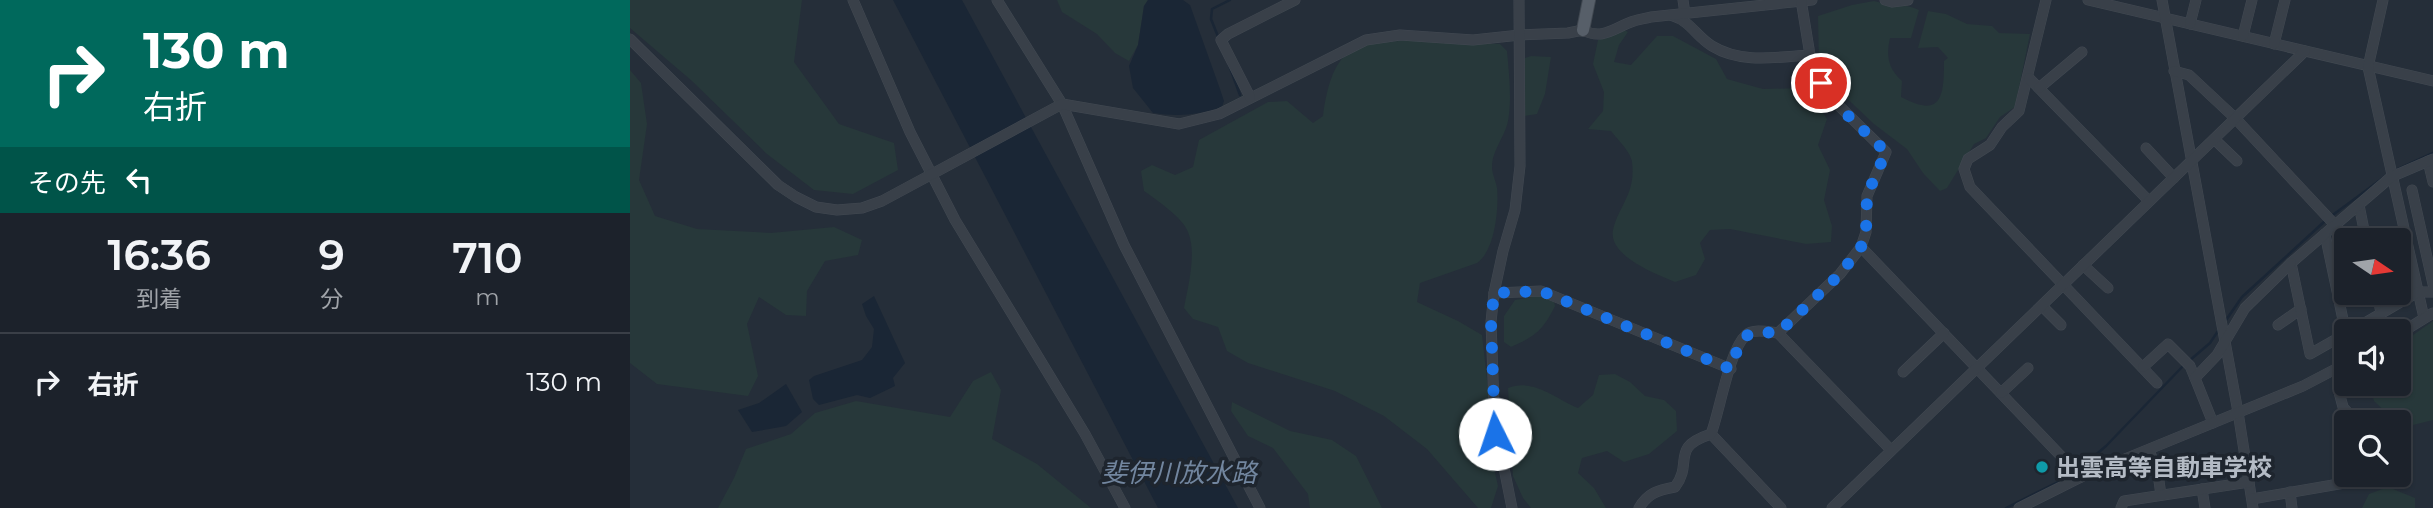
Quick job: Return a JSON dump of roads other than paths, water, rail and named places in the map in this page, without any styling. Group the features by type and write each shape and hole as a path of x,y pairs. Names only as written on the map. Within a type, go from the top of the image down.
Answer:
{"main road":[{"path":"1583,30 1589,0"}],"street":[{"path":"853,0 910,132 955,220 1085,434 1125,508"},
{"path":"997,0 1062,104 1124,245 1260,508"},
{"path":"1250,97 1221,40 1295,0"},
{"path":"1512,508 1495,434 1491,322 1503,251 1515,210 1520,166 1519,0"},
{"path":"1683,0 1685,14"},
{"path":"630,39 778,185 816,207 837,210 862,208 882,201 1062,104 1180,124 1219,114 1366,40 1400,35 1473,40 1583,30 1591,35 1602,36 1633,21 1805,0 1810,55 1827,94 1886,152 1867,195 1866,232 1861,247 1840,274 1778,333"},
{"path":"1885,0 1908,0"},
{"path":"2046,0 2019,111 2002,127 1990,145 1968,159 1964,169 1970,187 2157,383"},
{"path":"2088,0 2433,81"},
{"path":"2162,0 2253,504 2290,492 2334,485"},
{"path":"2190,24 2196,0"},
{"path":"2243,36 2252,0"},
{"path":"2274,44 2285,0"},
{"path":"2383,0 2368,67 2424,318 2411,331"},
{"path":"1673,16 1683,19 1710,45 1749,58 1810,55"},
{"path":"1832,508 2305,51"},
{"path":"2039,88 2081,52"},
{"path":"2174,71 2189,75 2235,118 2335,225"},
{"path":"2029,78 2149,201"},
{"path":"2214,139 2237,161"},
{"path":"2146,148 2174,178"},
{"path":"2196,379 2217,355 2245,308 2291,263 2391,177 2431,160 2433,182"},
{"path":"2412,190 2433,284"},
{"path":"2359,205 2364,228"},
{"path":"2325,234 2345,319"},
{"path":"1861,247 2081,477"},
{"path":"2291,263 2311,354 2334,340"},
{"path":"2084,265 2108,288"},
{"path":"1494,293 1541,291 1731,369"},
{"path":"2371,319 2418,292 2433,292"},
{"path":"2379,305 2381,313"},
{"path":"2042,306 2061,326"},
{"path":"2278,325 2301,309"},
{"path":"1711,434 1738,348 1746,334 1755,331 1778,333 1891,450"},
{"path":"1903,372 1944,333"},
{"path":"2143,367 2168,344 2190,366 2213,423"},
{"path":"2001,393 2028,368"},
{"path":"2019,508 2081,477 2303,386 2334,370"},
{"path":"1639,508 1645,498 1659,489 1675,487 1681,479 1685,450 1695,439 1711,434"},
{"path":"1711,434 1781,508"},
{"path":"2149,450 2158,474 2161,495"},
{"path":"2121,508 2124,501 2249,482"},
{"path":"2202,489 2205,508"},
{"path":"2290,492 2292,508"}],"water":[{"name":"斐伊川放水路","path":"893,0 962,0 1238,508 1158,508"},
{"path":"1148,0 1183,0 1190,5 1224,101 1222,107 1188,114 1153,113 1133,88 1129,66 1138,45 1144,6"},
{"path":"874,296 905,363 893,378 895,386 870,398 857,395 819,405 813,399 809,380 862,360 872,347 874,329 862,304"},
{"path":"786,384 802,412 786,426 752,432 738,410 759,403"}],"waterway":[{"path":"1219,39 1211,19 1212,9 1230,0"},
{"path":"1229,65 1240,95"},
{"path":"2396,170 2433,153"},
{"path":"2330,217 2387,175"},
{"path":"2224,323 2242,297 2325,221"},
{"path":"2189,361 2210,343 2220,328"},
{"path":"2079,469 2106,446 2184,365"},
{"path":"2006,508 2074,474"}],"place":[{"name":"出雲高等自動車学校","path":"2042,467"}]}
